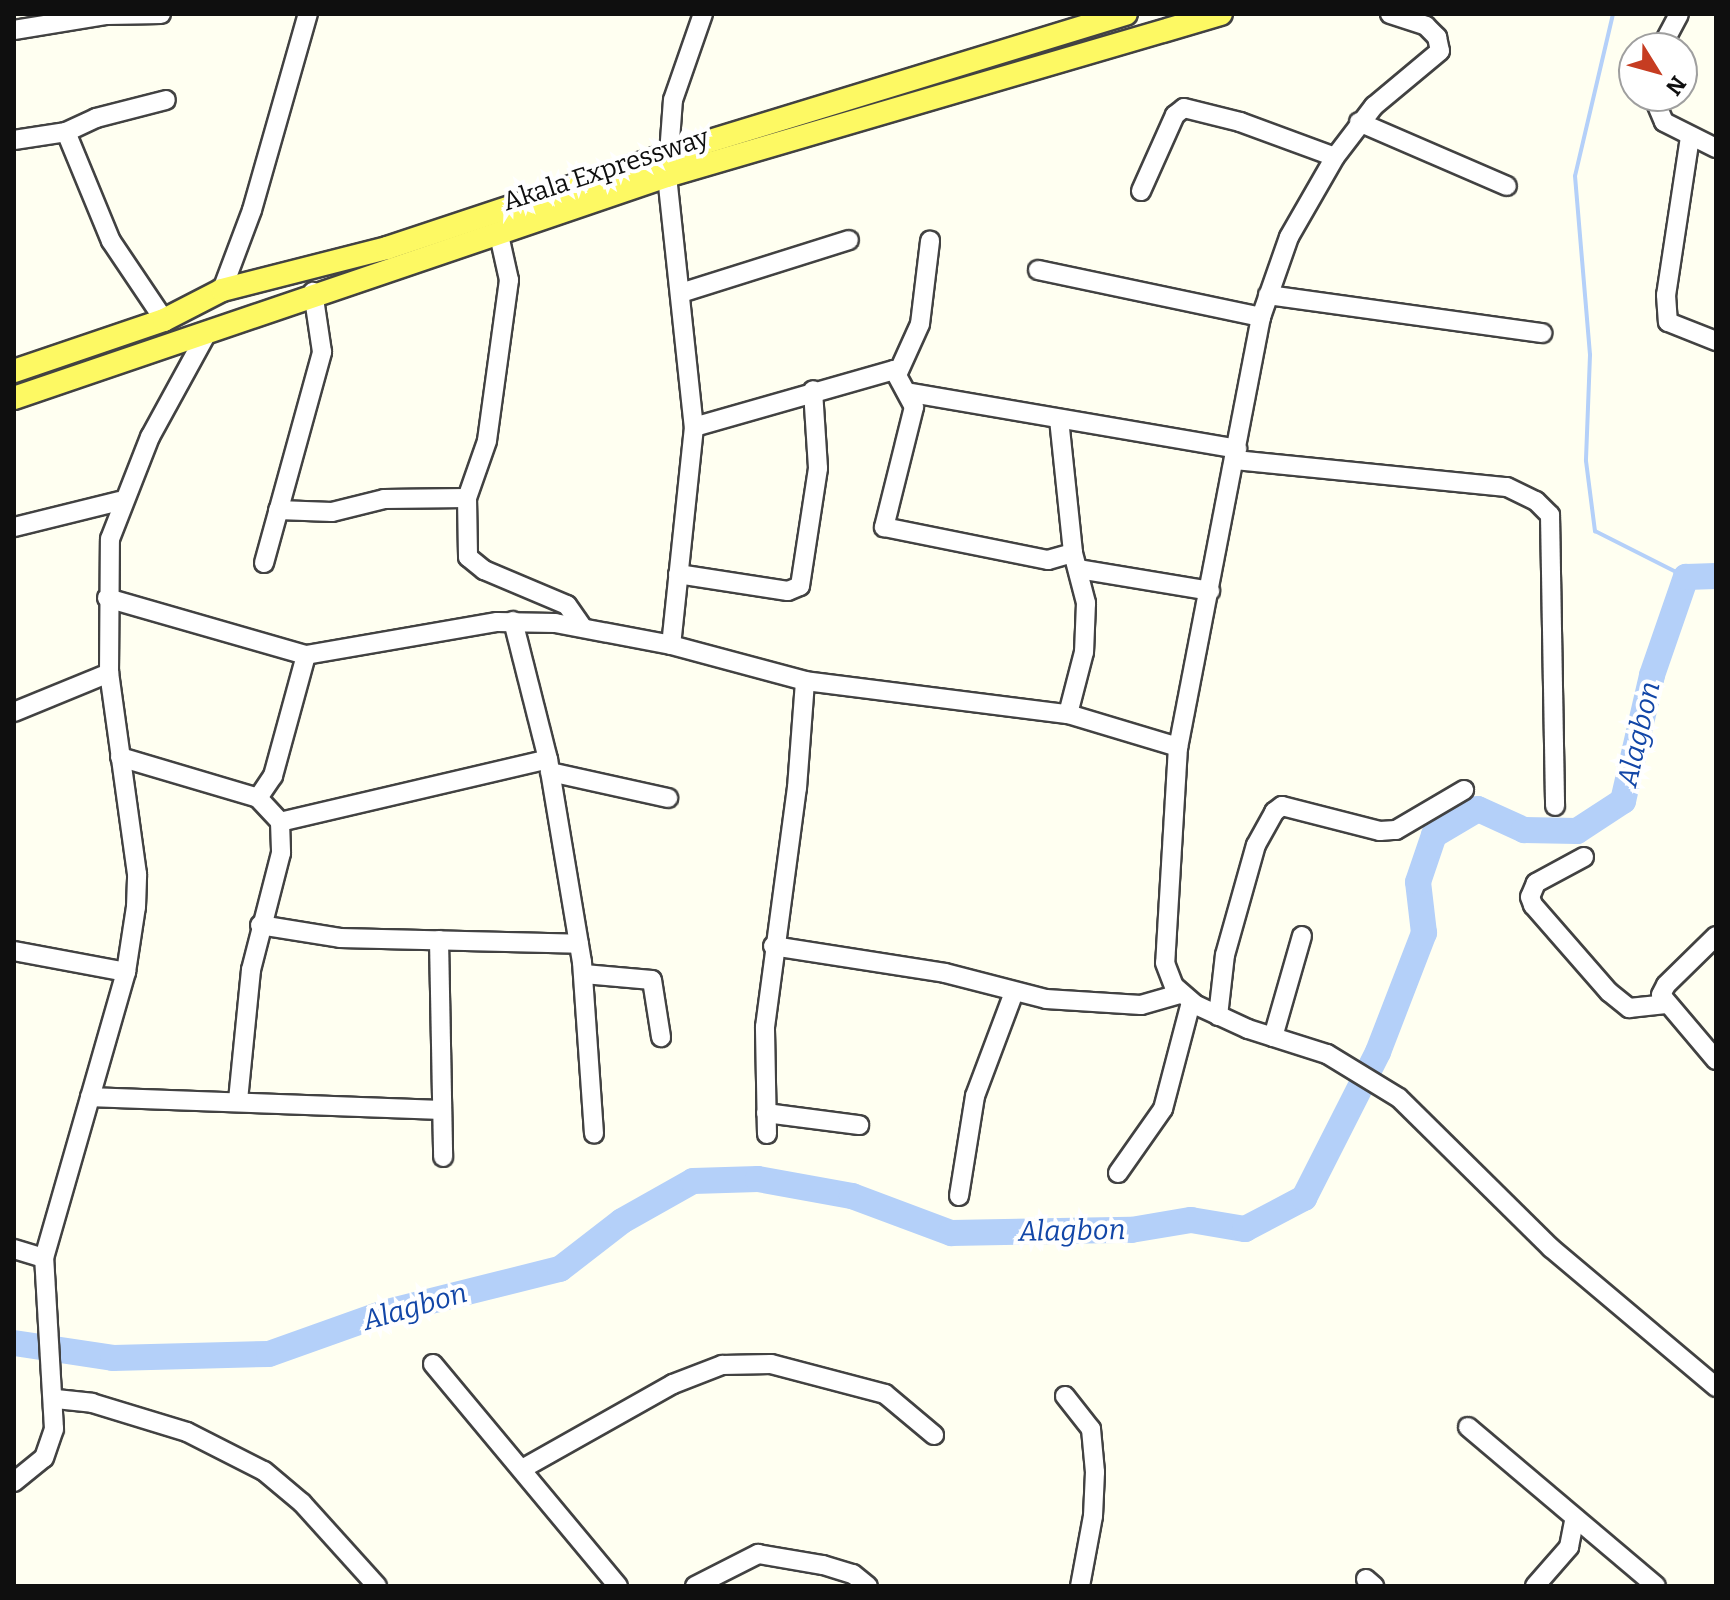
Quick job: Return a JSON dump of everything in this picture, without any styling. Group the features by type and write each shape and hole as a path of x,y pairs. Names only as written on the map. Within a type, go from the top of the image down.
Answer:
{"main road":[{"name":"Akala Expressway","path":"14,398 207,333 313,292 395,270 499,235 668,165 1126,14"},
{"name":"Akala Expressway","path":"14,371 164,320 222,290 387,248 1178,20 1221,14"},
{"path":"387,248 395,270"}],"street":[{"path":"14,30 107,15 161,14"},
{"path":"222,290 252,210 308,14"},
{"path":"671,645 694,427 668,165 673,100 703,14"},
{"path":"1390,14 1426,26 1437,37 1440,51 1359,122 1335,157 1299,217 1261,317 1178,747 1165,963 1185,998 1218,1016 1327,1054 1364,1073 1399,1098 1551,1248 1715,1385"},
{"path":"1669,32 1679,14"},
{"path":"14,140 66,132 96,118 166,100"},
{"path":"1141,191 1175,115 1184,108 1240,122 1335,157"},
{"path":"1660,112 1664,122 1716,148"},
{"path":"1359,122 1507,186"},
{"path":"66,132 111,241 164,320"},
{"path":"1690,137 1666,295 1668,322 1716,341"},
{"path":"499,235 509,280 487,441 467,498 468,557 475,564 567,605 583,628"},
{"path":"681,293 849,240"},
{"path":"897,375 911,355 920,324 930,241"},
{"path":"1038,270 1261,317"},
{"path":"264,563 322,352 313,292"},
{"path":"1268,295 1542,333"},
{"path":"14,1482 44,1458 54,1429 56,1399 44,1258 126,972 137,874 109,673 107,598 110,539 120,501 207,333"},
{"path":"694,427 890,370 911,393 914,407 884,527 1048,560 1076,561 1210,591"},
{"path":"678,574 788,591 800,586 818,468 813,390"},
{"path":"911,393 1236,454 1507,487 1536,501 1550,515 1555,806"},
{"path":"1059,419 1076,561 1086,603 1084,652 1068,714"},
{"path":"278,510 332,512 384,499 467,498"},
{"path":"14,527 120,501"},
{"path":"107,598 306,655 513,621 583,628 671,645 805,681 1068,714 1178,747"},
{"path":"513,621 549,765 584,974 594,1134"},
{"path":"258,798 273,776 306,655"},
{"path":"14,712 109,673"},
{"path":"767,1134 765,1027 773,946 797,788 805,681"},
{"path":"120,757 258,798 280,822 281,853 260,925 238,1100"},
{"path":"280,822 549,765 668,798"},
{"path":"1218,1016 1225,955 1256,845 1274,812 1282,806 1380,831 1396,830 1464,790"},
{"path":"1584,857 1536,883 1530,897 1533,905 1629,1008 1666,1004"},
{"path":"260,925 340,938 579,944"},
{"path":"1273,1037 1302,936"},
{"path":"1716,936 1666,985 1661,995 1716,1060"},
{"path":"439,940 443,1157"},
{"path":"773,946 945,973 1014,992 1141,1005 1185,998"},
{"path":"14,951 126,972"},
{"path":"584,974 652,980 661,1037"},
{"path":"959,1196 975,1096 1014,992"},
{"path":"1118,1173 1163,1109 1185,998"},
{"path":"90,1097 238,1100 440,1110"},
{"path":"766,1113 859,1125"},
{"path":"14,1249 44,1258"},
{"path":"433,1364 618,1586"},
{"path":"522,1469 673,1384 722,1365 771,1364 885,1394 934,1435"},
{"path":"1065,1396 1091,1429 1095,1472 1093,1516 1080,1586"},
{"path":"56,1399 110,1408 187,1432 264,1471 302,1503 377,1586"},
{"path":"1468,1427 1574,1521 1656,1586"},
{"path":"1535,1586 1569,1547 1574,1521"},
{"path":"1569,1547 1603,1545"},
{"path":"695,1586 758,1554 823,1565 853,1574 868,1586"}],"waterway":[{"path":"1613,14 1575,176 1590,355 1586,461 1595,531 1686,577"},
{"name":"Alagbon","path":"14,1343 113,1358 269,1354 387,1312 560,1269 622,1221 693,1181 758,1179 852,1196 951,1233 1131,1230 1191,1220 1245,1229 1304,1198 1378,1052 1424,933 1418,882 1434,835 1478,809 1524,830 1577,831 1623,801 1652,675 1686,577 1716,576"}]}
